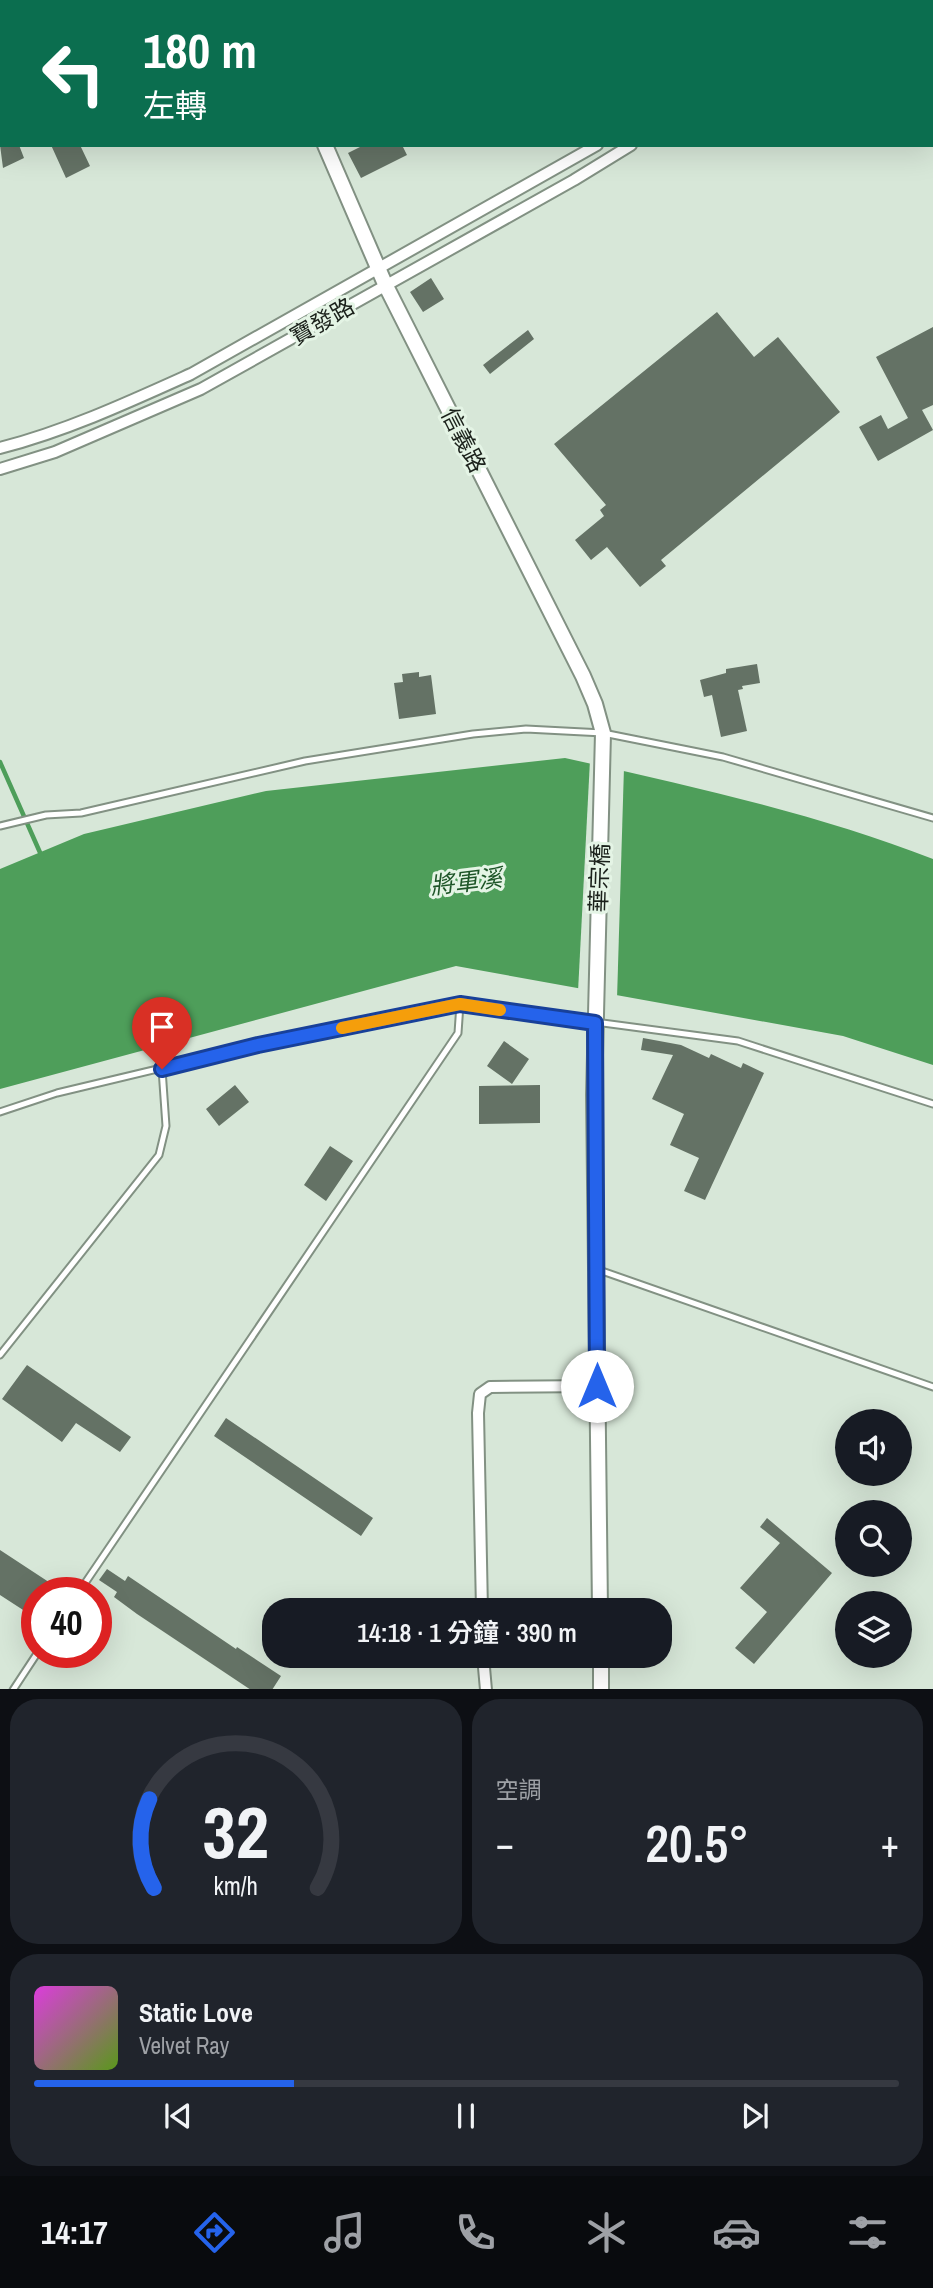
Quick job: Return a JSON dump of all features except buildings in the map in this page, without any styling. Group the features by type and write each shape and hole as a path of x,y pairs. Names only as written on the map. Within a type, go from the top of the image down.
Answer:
{"street":[{"name":"信義路","path":"326,147 385,284 583,676 603,733"},
{"name":"寶發路","path":"0,448 33,439 114,408 191,374 593,147"},
{"name":"寶發路","path":"0,470 55,452 201,389 574,180 628,147"},
{"name":"華宗橋","path":"600,1598 595,1023 603,733"},
{"path":"482,1598 478,1413 480,1394 491,1387 597,1386"},
{"path":"484,1668 486,1689"},
{"path":"601,1668 601,1689"}],"lane":[{"path":"0,826 46,815 81,813 305,761 473,734 526,729 603,733 723,758 933,818"},
{"path":"89,1577 458,1033 460,1004"},
{"path":"0,1112 57,1093 258,1045 460,1004 738,1041 933,1104"},
{"path":"0,1355 159,1155 166,1126 162,1069"},
{"path":"597,1269 933,1387"},
{"path":"13,1689 27,1668"}],"water":[{"name":"將軍溪","path":"565,758 798,814 933,859 933,1065 843,1036 456,966 0,1089 0,869 84,834 266,791"}],"pier":[{"path":"590,760 624,767 617,999 578,992"}],"waterway":[{"path":"0,762 42,857"}],"slow traffic":[{"path":"342,1028 460,1004 500,1010"}],"route":[{"path":"162,1069 258,1045 460,1004 595,1023 597,1386"}]}
